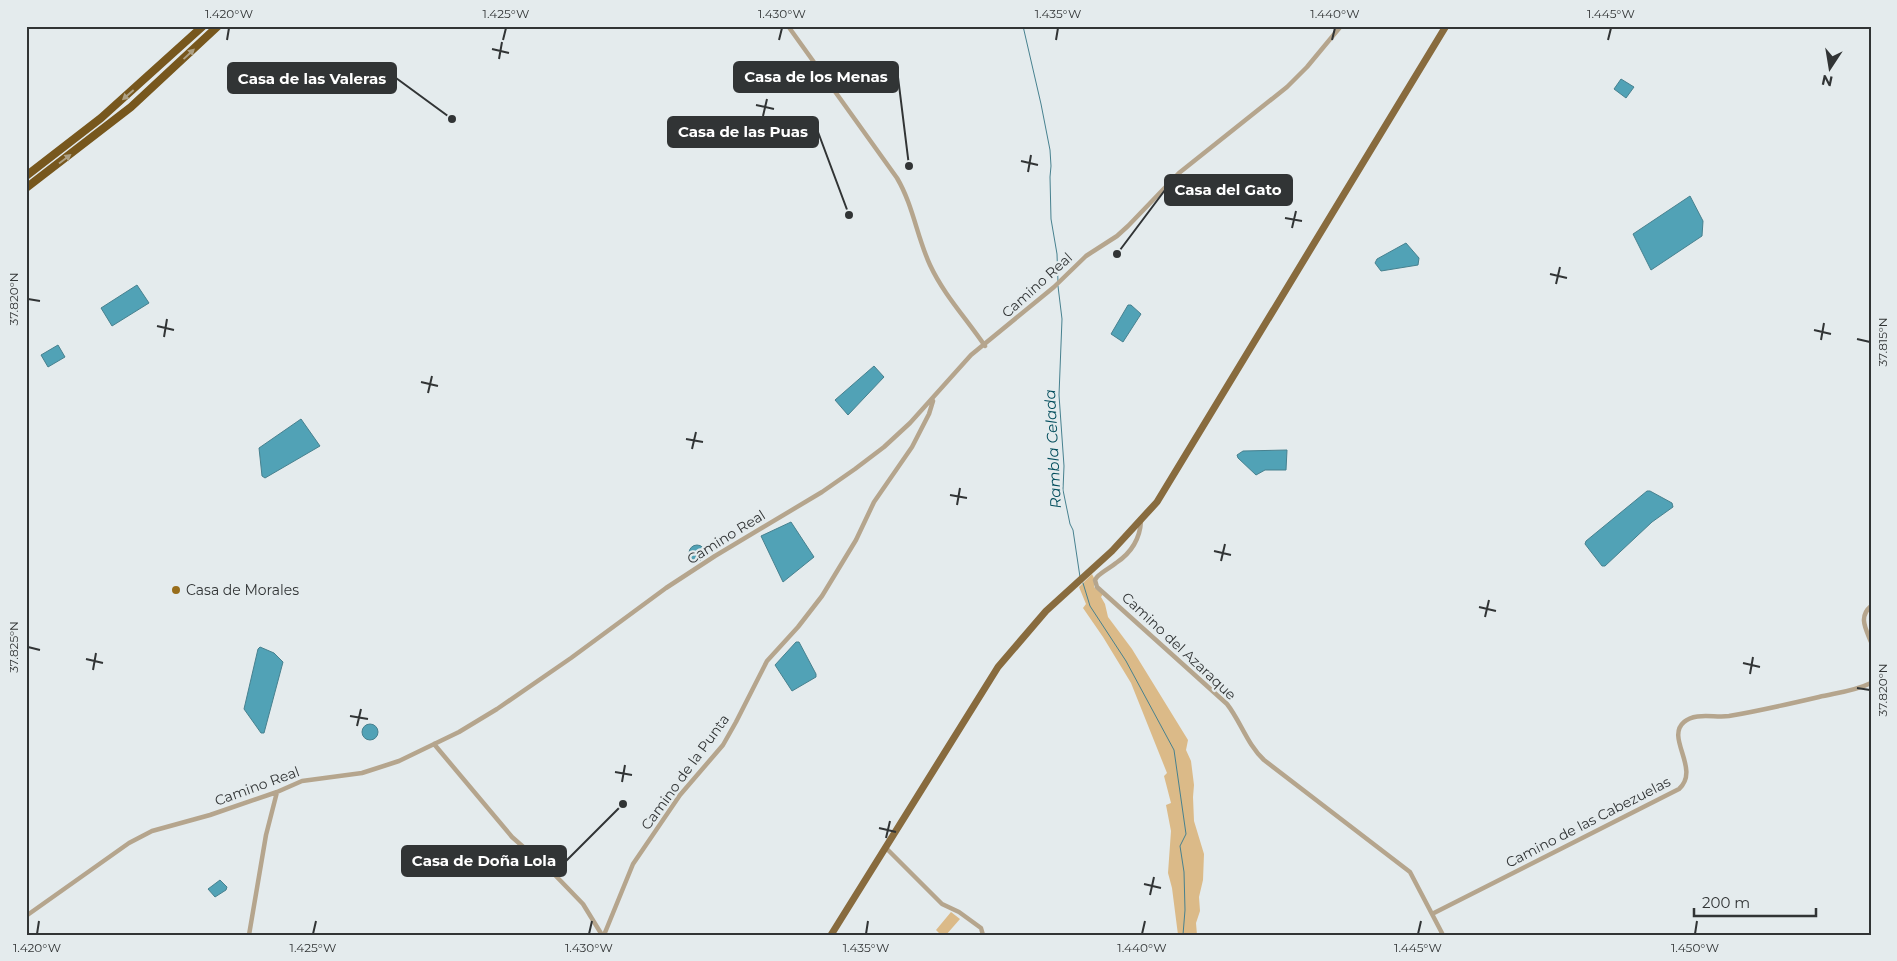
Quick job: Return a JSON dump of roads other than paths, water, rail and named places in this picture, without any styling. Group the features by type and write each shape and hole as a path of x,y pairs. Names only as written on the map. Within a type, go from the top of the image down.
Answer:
{"highway":[{"path":"26,176 101,118 203,26"},
{"path":"26,188 94,137 131,106 218,26"}],"main road":[{"path":"831,935 998,667 1046,611 1089,572 1157,502 1446,26"}],"street":[{"path":"788,26 897,178 910,205 918,234 930,265 950,300 984,346"},
{"name":"Camino Real","path":"26,916 139,837 152,831 210,815 277,792 302,781 362,773 399,761 434,744 497,709 687,575 856,469 884,447 934,399 971,355 1054,288 1086,256 1117,236 1179,173 1287,87 1308,67 1341,26"},
{"name":"Camino de la Punta","path":"603,935 633,864 680,795 722,745 767,661 798,627 822,596 856,540 874,502 912,447 929,414 934,399"},
{"name":"Camino del Azaraque","path":"1141,520 1140,533 1135,542 1118,562 1097,577 1095,580 1097,587 1227,704 1236,716 1254,750 1264,760 1410,872 1442,935"},
{"path":"1871,606 1864,615 1863,621 1871,642"},
{"name":"Camino de las Cabezuelas","path":"1432,914 1679,789 1687,779 1678,732 1681,724 1686,720 1692,717 1727,716 1844,691 1871,683"},
{"path":"434,744 512,837 554,874 583,904 603,935"},
{"path":"249,935 266,835 277,792"},
{"path":"885,846 942,904 959,912 981,928 983,935"}],"water":[{"path":"1621,79 1634,87 1626,98 1614,89"},
{"path":"1690,196 1703,221 1702,236 1651,270 1633,234"},
{"path":"1406,243 1419,258 1418,265 1381,271 1375,263 1377,259"},
{"path":"137,285 149,303 112,326 101,308"},
{"path":"1128,305 1131,305 1141,314 1123,342 1111,334"},
{"path":"58,345 65,357 48,367 41,355"},
{"path":"874,366 884,377 848,415 835,400"},
{"path":"301,419 320,446 265,478 262,476 259,448"},
{"path":"1287,450 1286,470 1265,470 1256,475 1237,455 1243,451"},
{"path":"1647,491 1672,503 1673,507 1652,522 1605,566 1602,566 1585,544 1586,541"},
{"path":"791,522 814,557 783,582 761,536"},
{"path":"697,545 705,553 697,561 689,553"},
{"path":"796,642 799,642 816,677 792,691 775,665"},
{"path":"260,647 274,653 283,662 264,733 261,733 244,709"},
{"path":"370,724 378,732 370,740 362,732"},
{"path":"220,880 227,887 226,890 215,897 208,889"}],"waterway":[{"name":"Rambla Celada","path":"1023,26 1050,150 1051,219 1057,254 1058,282"},
{"name":"Rambla Celada","path":"1058,286 1062,319 1059,395 1064,466 1063,490 1073,530 1080,577"},
{"name":"Rambla Celada","path":"1083,583 1090,606 1126,661 1174,750 1186,834 1180,846 1184,872 1185,910 1183,935"}],"place":[{"name":"Casa de las Valeras","path":"452,119"},
{"name":"Casa de los Menas","path":"909,166"},
{"name":"Casa de las Puas","path":"849,215"},
{"name":"Casa del Gato","path":"1117,254"},
{"name":"Casa de Morales","path":"176,590"},
{"name":"Casa de Doña Lola","path":"623,804"}]}
